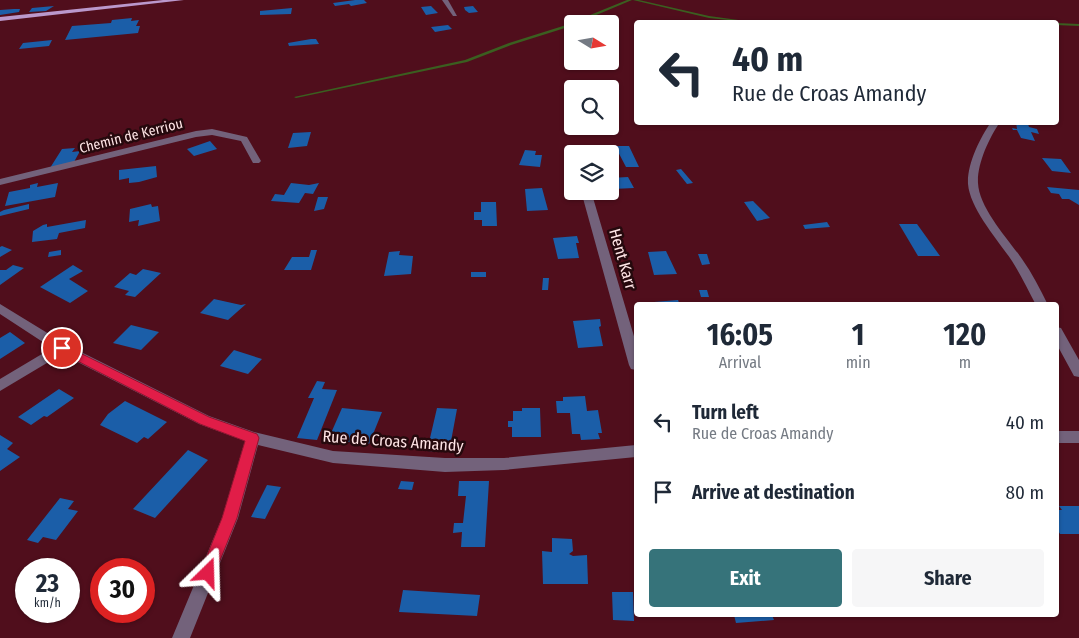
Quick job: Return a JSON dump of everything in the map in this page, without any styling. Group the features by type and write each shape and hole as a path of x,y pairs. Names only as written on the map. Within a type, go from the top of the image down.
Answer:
{"main road":[{"path":"0,19 181,0"}],"street":[{"path":"445,0 455,15"},
{"path":"993,125 979,158 973,183 983,209 1023,269 1040,302"},
{"name":"Chemin de Kerriou","path":"0,182 196,134 212,132 244,139 256,161"},
{"name":"Hent Karr","path":"589,200 634,358"},
{"name":"Rue de Croas Amandy","path":"0,308 62,348 204,420 252,438 333,456 445,464 504,464 634,451"},
{"path":"1059,335 1079,372"},
{"path":"0,386 62,348"},
{"path":"1059,437 1079,437"},
{"path":"181,638 230,518 252,438"}],"building":[{"path":"364,0 367,3 335,6 333,3"},
{"path":"54,6 46,11 29,12 32,8"},
{"path":"431,6 438,13 426,15 421,7"},
{"path":"473,6 478,12 469,13 464,7"},
{"path":"292,8 291,14 260,15 260,11"},
{"path":"20,9 19,12 0,15 0,10"},
{"path":"132,18 131,21 139,20 136,26 140,26 138,33 65,40 72,26 111,23 112,20"},
{"path":"448,25 452,29 435,32 431,27"},
{"path":"316,39 319,44 289,46 288,43"},
{"path":"52,40 49,46 19,49 23,43"},
{"path":"1016,125 1028,125 1029,127 1037,129 1039,134 1031,132 1035,141 1021,138 1017,130 1012,128 1017,129"},
{"path":"311,132 307,146 288,148 293,133"},
{"path":"210,141 217,149 194,156 187,149"},
{"path":"619,146 629,146 639,167 626,167 619,154"},
{"path":"75,148 72,152 80,151 74,162 50,168 62,149"},
{"path":"525,150 536,151 535,155 542,155 540,167 519,165"},
{"path":"1042,158 1061,159 1071,173 1052,171"},
{"path":"156,166 157,177 129,183 129,178 119,180 119,170"},
{"path":"681,169 693,183 687,184 676,170"},
{"path":"628,177 634,188 619,189 619,178"},
{"path":"38,183 37,187 58,183 55,197 5,206 9,192 30,188 30,185"},
{"path":"291,183 309,185 319,183 313,194 305,193 299,203 271,201 275,194 284,195"},
{"path":"1047,187 1079,190 1079,205 1069,199 1062,199 1059,194 1051,193"},
{"path":"542,188 548,210 527,211 525,189"},
{"path":"318,197 328,197 324,209 314,211"},
{"path":"753,201 770,218 757,221 744,202"},
{"path":"481,202 496,202 497,226 482,226 482,220 474,220 474,212 481,212"},
{"path":"29,204 29,209 0,216 0,212 4,210"},
{"path":"151,204 152,207 158,206 160,221 138,226 139,220 129,222 130,209"},
{"path":"86,220 85,228 59,233 57,239 32,242 33,231 43,225 47,224 47,227"},
{"path":"827,222 830,227 805,229 803,225"},
{"path":"899,224 917,224 940,256 918,256"},
{"path":"577,236 579,243 576,243 579,258 558,259 553,238"},
{"path":"0,247 12,250 0,257"},
{"path":"61,250 61,255 48,257 49,252"},
{"path":"311,250 317,250 311,270 284,270 292,257 309,257"},
{"path":"400,251 399,255 413,256 411,274 384,276 389,252"},
{"path":"666,251 677,274 654,275 648,252"},
{"path":"698,254 707,254 710,264 702,265"},
{"path":"13,265 24,268 0,285 0,270 6,270"},
{"path":"73,265 83,271 69,279 88,291 70,303 40,287"},
{"path":"143,269 161,273 135,297 125,295 129,291 114,287 130,273 136,275"},
{"path":"471,272 486,272 486,277 471,277"},
{"path":"543,278 549,278 548,290 542,290"},
{"path":"699,290 707,290 709,297 701,297"},
{"path":"214,299 241,305 246,304 228,320 200,313"},
{"path":"678,300 679,302 654,302"},
{"path":"600,319 601,326 599,327 603,346 578,348 573,321"},
{"path":"131,325 159,332 141,350 113,343"},
{"path":"10,332 25,343 0,359 0,338"},
{"path":"234,350 262,359 248,374 220,366"},
{"path":"317,381 325,382 322,389 337,390 317,440 297,438 314,398 308,398"},
{"path":"59,389 74,398 47,417 44,416 31,425 18,417"},
{"path":"585,396 587,411 598,410 602,433 598,433 600,439 581,440 580,434 572,434 570,413 557,413 556,401 563,401 563,397"},
{"path":"125,401 167,422 148,439 144,437 137,443 100,425 108,414"},
{"path":"342,408 382,412 369,444 328,440"},
{"path":"437,408 457,409 449,452 427,451"},
{"path":"522,408 540,408 541,437 512,437 512,427 508,427 508,421 513,421 513,411 522,411"},
{"path":"0,435 13,443 7,449 20,457 0,471"},
{"path":"188,450 208,460 155,518 133,509"},
{"path":"401,481 414,482 412,490 398,489"},
{"path":"459,481 489,481 485,547 461,547 462,532 453,533 454,523 463,523 466,496 458,496"},
{"path":"267,485 281,487 265,519 251,517"},
{"path":"60,498 74,501 68,509 78,511 56,540 43,537 38,543 27,540"},
{"path":"1059,506 1079,506 1079,534 1060,534 1059,510 1062,510"},
{"path":"552,538 572,539 573,551 569,554 573,556 587,555 588,584 543,584 542,551 552,552"},
{"path":"403,590 480,595 477,616 399,612"},
{"path":"612,592 633,592 634,621 613,620"},
{"path":"734,617 773,617 774,620 736,623"}],"waterway":[{"path":"296,97 466,61 510,44 564,27 630,0"},
{"path":"635,0 709,17 734,20"},
{"path":"1059,24 1079,25"}],"route":[{"path":"62,348 204,420 252,438 230,518 208,573"}]}
